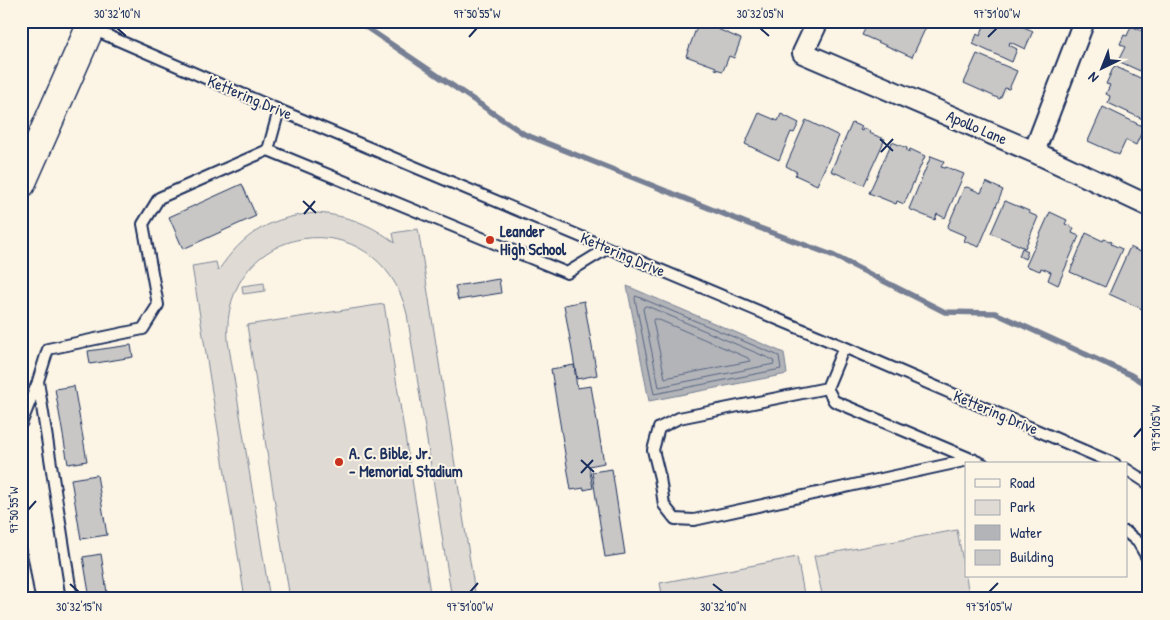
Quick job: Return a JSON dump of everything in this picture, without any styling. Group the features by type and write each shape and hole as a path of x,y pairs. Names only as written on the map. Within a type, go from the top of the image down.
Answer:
{"main road":[{"path":"21,184 86,23"}],"street":[{"name":"Apollo Lane","path":"818,21 803,53 1034,152 1149,206"},
{"path":"1034,152 1084,21"}],"lane":[{"name":"Kettering Drive","path":"86,23 279,110 844,347 1110,462"},
{"path":"268,150 279,110"},
{"path":"21,424 48,349 142,329 158,305 143,224 159,198 268,150 567,274 608,248"},
{"path":"827,388 844,347"},
{"path":"38,380 72,599"},
{"path":"827,388 834,401 980,462"},
{"path":"827,388 679,418 659,428 653,450 664,505 675,519 694,520 973,459"},
{"path":"1128,470 1149,484"},
{"path":"1128,534 1138,542 1149,561"},
{"path":"21,553 29,599"}],"green space":[{"name":"A. C. Bible, Jr. - Memorial Stadium","path":"318,213 339,216 359,222 386,236 395,243 393,233 418,229 476,599 452,599 407,314 391,277 366,252 336,239 304,239 273,249 248,270 232,301 228,341 270,599 245,599 192,266 216,262 218,271 238,246 260,229 286,218"},
{"path":"264,283 265,291 243,294 242,286"},
{"name":"A. C. Bible, Jr. - Memorial Stadium","path":"384,304 431,599 290,599 247,325"},
{"path":"957,530 970,599 823,599 814,556"},
{"path":"797,557 805,599 663,599 660,583"}],"water":[{"path":"627,286 784,353 787,374 649,401"}],"building":[{"path":"699,21 741,39 734,58 729,56 723,71 686,56"},
{"path":"730,21 745,21 743,27"},
{"path":"869,21 919,21 927,25 912,57 862,35"},
{"path":"986,21 1010,21 1033,31 1025,49 1010,42 1009,45 1017,49 1012,62 973,44 977,34 980,36"},
{"path":"1139,21 1149,21 1149,26 1139,22"},
{"path":"1131,26 1149,34 1149,75 1118,61 1125,47 1120,44 1124,35 1127,36"},
{"path":"977,54 1017,71 1009,89 1005,88 1000,99 964,83"},
{"path":"1114,66 1149,82 1149,122 1108,103 1110,96 1106,94 1110,85 1106,84"},
{"path":"1103,107 1144,127 1136,145 1126,140 1119,155 1088,141"},
{"path":"759,113 778,121 781,114 799,123 794,133 791,132 779,160 745,144"},
{"path":"806,120 839,136 817,185 795,175 797,172 786,166"},
{"path":"852,123 862,127 860,130 862,131 863,128 870,131 869,133 885,139 864,185 831,171"},
{"path":"892,142 907,148 909,152 910,149 925,156 904,204 897,201 896,204 869,193"},
{"path":"931,156 944,161 941,167 964,174 945,218 937,214 935,220 909,209"},
{"path":"986,182 1003,190 979,247 964,241 966,236 947,228 964,188 967,187 981,193"},
{"path":"242,184 256,216 183,249 169,217"},
{"path":"1005,201 1038,217 1025,248 991,233"},
{"path":"1050,212 1067,220 1065,224 1074,228 1072,233 1079,236 1058,285 1048,280 1051,272 1041,268 1040,271 1026,266"},
{"path":"1086,233 1103,241 1104,239 1112,242 1111,244 1122,249 1105,287 1070,272"},
{"path":"1130,247 1145,254 1144,257 1149,259 1149,294 1142,309 1109,294"},
{"path":"1022,248 1028,251 1025,259 1019,256"},
{"path":"499,279 501,293 458,300 455,286"},
{"path":"584,301 597,375 577,379 564,305"},
{"path":"131,345 133,357 90,364 88,351"},
{"path":"574,365 577,388 591,386 604,463 589,466 593,488 584,490 584,488 571,490 551,369"},
{"path":"74,386 87,461 68,464 55,389"},
{"path":"612,469 625,554 605,557 592,472"},
{"path":"97,475 107,535 81,539 71,479"},
{"path":"101,554 108,599 90,599 83,557"}],"waterway":[{"path":"357,21 524,134 746,223 832,255 945,312 995,313 1131,375 1149,386"}],"place":[{"name":"Leander High School","path":"490,240"},
{"name":"A. C. Bible, Jr. - Memorial Stadium","path":"339,462"}]}
